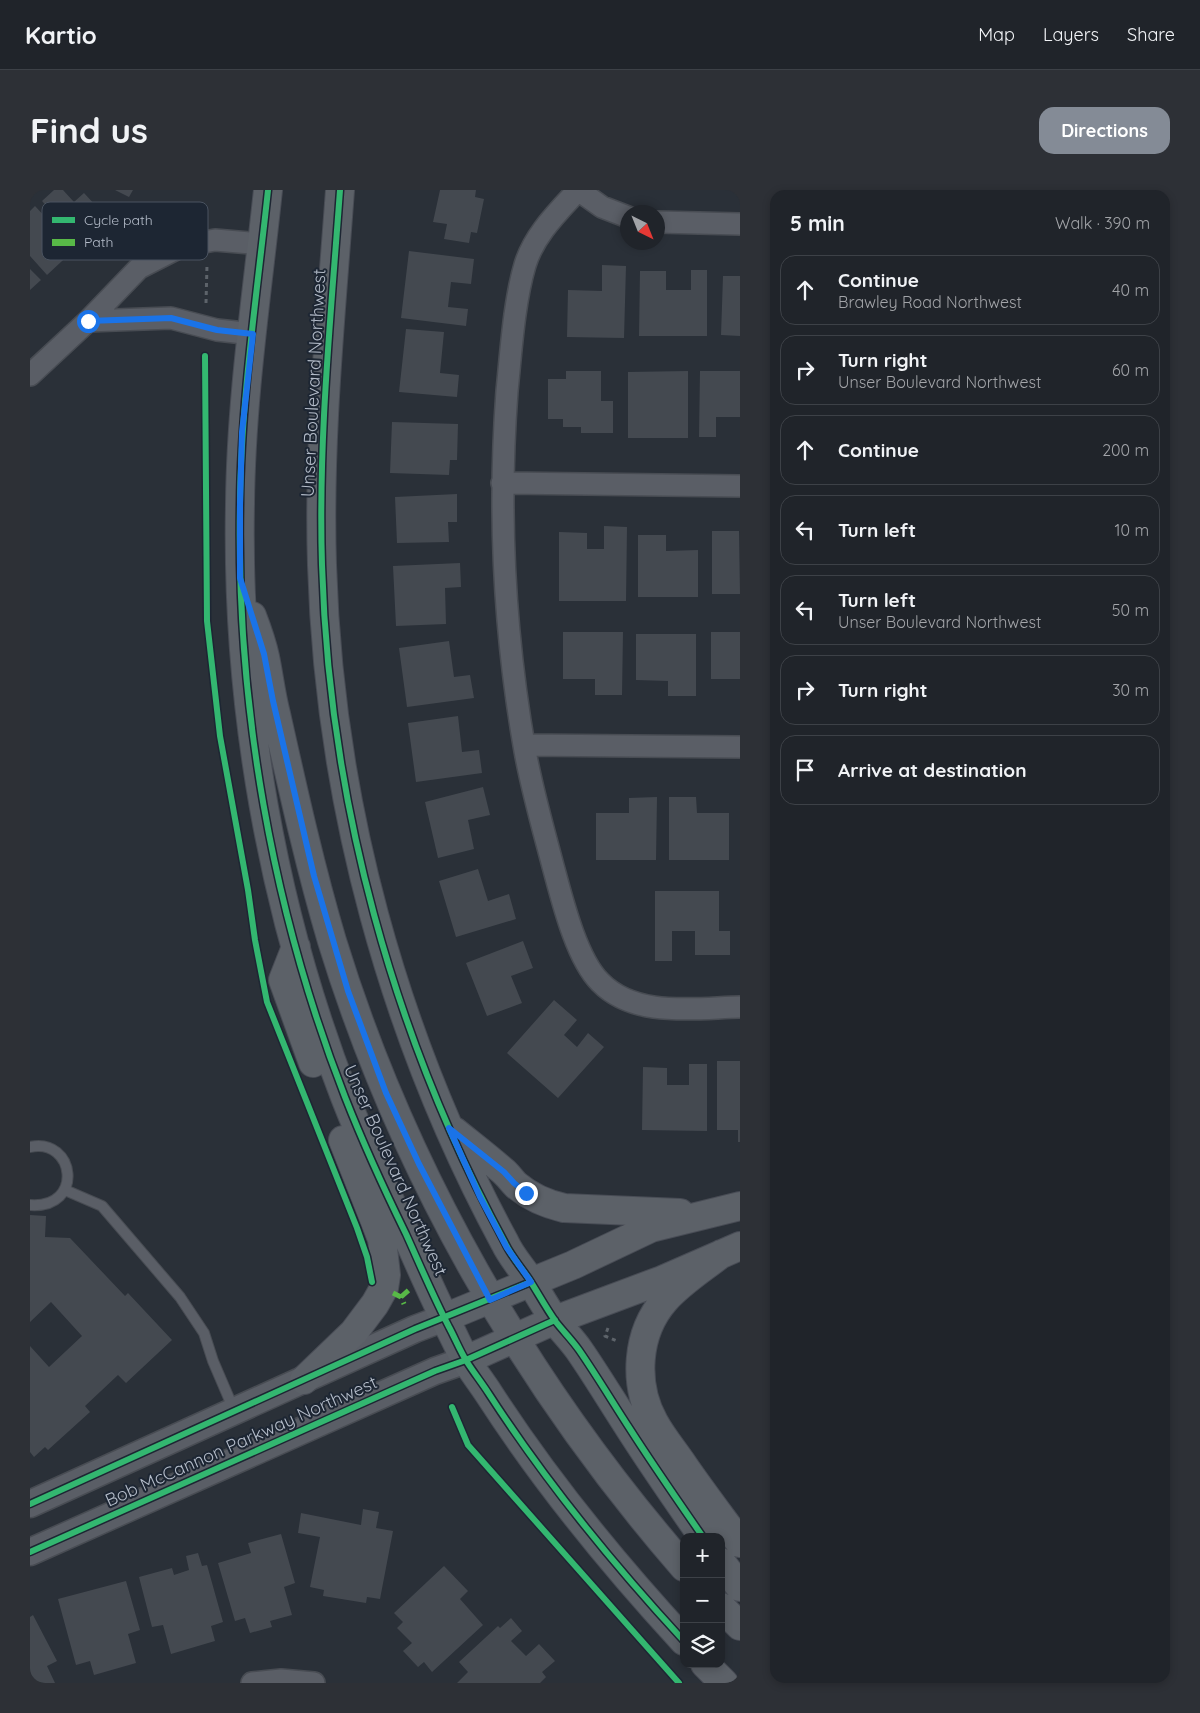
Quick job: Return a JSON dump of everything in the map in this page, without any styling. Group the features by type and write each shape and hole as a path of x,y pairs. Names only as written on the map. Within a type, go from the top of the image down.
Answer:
{"main road":[{"name":"Unser Boulevard Northwest","path":"268,190 242,432 240,578 244,651 262,796 277,872 296,948 318,1022 344,1095 374,1167 444,1318 466,1360 488,1391 507,1423 566,1503 635,1588 680,1637"},
{"name":"Unser Boulevard Northwest","path":"340,190 323,426 321,496 325,635 332,705 342,774 355,838 375,918 396,990 421,1059 480,1197 507,1248 555,1320 578,1348 632,1433 700,1533"},
{"path":"240,578 264,654 274,710 314,876 348,991 386,1093 490,1300 578,1435 644,1521 680,1562"},
{"path":"296,948 282,980 382,1239 386,1275 384,1288 375,1304 354,1332 304,1380"},
{"path":"449,1128 504,1172 526,1193 554,1206 578,1209 706,1214"},
{"path":"444,1318 490,1300 651,1228 740,1206"},
{"path":"466,1360 555,1320 662,1280 730,1250"},
{"path":"730,1250 677,1288 664,1301 653,1317 646,1334 642,1349 640,1371 646,1406 654,1422 740,1543"},
{"path":"725,1567 740,1587"},
{"path":"725,1611 740,1626"},
{"path":"709,1668 724,1683"}],"street":[{"path":"620,214 602,207 578,190 548,223 536,241 526,262 521,280 510,361 502,484 507,617 514,684 524,745 539,815 577,944 591,971 600,983 613,993 642,1006 658,1008 740,1007"},
{"path":"665,222 740,224"},
{"path":"208,241 215,240 262,244"},
{"path":"30,376 140,268 155,260"},
{"path":"88,321 171,318 217,330 253,334"},
{"path":"502,484 740,486"},
{"path":"524,745 740,747"},
{"name":"Bob McCannon Parkway Northwest","path":"30,1504 416,1328 444,1318"},
{"name":"Bob McCannon Parkway Northwest","path":"30,1552 435,1371 466,1360"},
{"path":"252,1683 281,1680 314,1683"}],"lane":[{"path":"30,1147 42,1146 59,1154 65,1162 68,1171 68,1181 65,1190 59,1198 50,1204 30,1205"},
{"path":"65,1190 102,1206 180,1297 204,1333 234,1411"}],"path":[{"path":"206,305 207,260"},
{"path":"609,1325 605,1336 622,1343"}],"building":[{"path":"54,190 63,190 74,202 43,202"},
{"path":"115,190 133,190 129,197"},
{"path":"440,190 476,190 475,197 484,199 477,233 471,232 469,243 444,239 447,224 433,222"},
{"path":"84,193 92,202 74,202"},
{"path":"35,206 42,214 42,260 63,260 47,275 30,256 30,211"},
{"path":"409,251 474,259 471,284 451,282 448,307 468,309 466,326 401,318"},
{"path":"602,265 626,266 624,338 567,337 568,290 602,291"},
{"path":"30,269 41,280 30,290"},
{"path":"691,270 707,270 707,336 639,336 640,271 666,271 666,290 691,290"},
{"path":"723,276 740,276 740,336 721,335"},
{"path":"406,329 444,332 440,373 459,375 457,397 399,392"},
{"path":"566,371 601,371 601,401 613,401 613,433 581,433 581,427 563,427 563,419 548,419 548,379 566,379"},
{"path":"688,371 688,438 628,438 628,372"},
{"path":"700,371 740,371 740,417 716,417 716,437 699,437"},
{"path":"392,422 458,424 457,460 450,460 449,475 390,473"},
{"path":"457,494 457,522 448,522 449,542 397,543 395,497"},
{"path":"604,526 627,527 626,601 559,601 559,532 587,533 587,549 604,549"},
{"path":"712,531 739,531 740,594 712,594"},
{"path":"638,535 666,535 666,551 698,550 698,597 638,597"},
{"path":"460,563 461,587 445,588 446,624 396,626 393,566"},
{"path":"563,632 623,632 622,695 595,695 595,679 563,679"},
{"path":"711,632 740,632 740,679 711,679"},
{"path":"636,634 696,634 696,696 668,696 668,681 636,680"},
{"path":"449,641 454,677 470,675 474,698 407,707 399,648"},
{"path":"458,716 462,752 479,750 482,773 416,782 408,723"},
{"path":"483,787 490,815 468,820 474,849 438,858 425,802"},
{"path":"657,797 656,860 596,860 596,813 629,813 629,798"},
{"path":"669,797 696,797 697,813 729,813 729,860 669,860"},
{"path":"478,869 488,901 509,894 516,919 456,937 439,881"},
{"path":"655,891 719,891 719,931 730,931 730,955 695,955 695,931 672,931 672,961 655,961"},
{"path":"523,941 533,968 511,976 522,1003 487,1016 466,963"},
{"path":"554,1000 577,1020 564,1035 577,1047 588,1033 604,1047 558,1098 507,1053"},
{"path":"717,1061 740,1061 740,1142 738,1142 738,1130 717,1130"},
{"path":"689,1064 707,1064 707,1131 642,1130 643,1067 667,1068 667,1085 689,1085"},
{"path":"30,1215 46,1216 45,1237 70,1238 125,1296 128,1293 172,1340 126,1383 118,1375 85,1406 90,1412 48,1450 45,1447 34,1457 30,1452 30,1346 49,1367 82,1336 51,1302 30,1322"},
{"path":"363,1509 379,1512 376,1528 393,1531 380,1599 367,1597 366,1603 323,1596 324,1590 310,1587 320,1537 298,1533 301,1513 361,1525"},
{"path":"281,1534 295,1583 284,1587 292,1615 270,1621 272,1627 250,1633 245,1618 235,1621 218,1563 251,1553 248,1543"},
{"path":"198,1553 202,1566 207,1565 223,1622 211,1626 215,1641 171,1654 163,1625 152,1627 139,1577 172,1568 174,1575 189,1570 186,1556"},
{"path":"444,1566 468,1591 460,1599 483,1625 432,1672 424,1662 418,1667 403,1651 412,1643 397,1628 403,1622 394,1613"},
{"path":"126,1581 140,1630 128,1634 136,1663 94,1675 90,1661 76,1665 58,1599"},
{"path":"33,1615 57,1661 47,1666 55,1683 30,1683 30,1617"},
{"path":"511,1618 522,1631 511,1641 526,1656 539,1644 555,1661 542,1672 546,1677 540,1683 457,1683 468,1672 459,1662 498,1626 500,1628"}],"marked path":[{"path":"401,1297 411,1288"},
{"path":"393,1293 401,1297 404,1304"}],"cycle path":[{"path":"268,190 243,425 240,579 244,655 252,730 279,880 297,954 319,1026 352,1114 374,1166 464,1358 511,1427 581,1522 680,1636"},
{"path":"340,190 324,424 321,518 322,565 327,653 338,741 353,829 374,915 400,1000 430,1083 465,1164 507,1248 556,1322 586,1360 700,1533"},
{"path":"205,356 207,621 220,736 248,890 255,940 267,1002 357,1228 367,1257 372,1282"},
{"path":"30,1504 415,1329 531,1282"},
{"path":"30,1552 435,1371 466,1360 555,1320"},
{"path":"452,1407 468,1445 679,1683"}],"route":[{"path":"88,321 171,318 217,330 253,334 242,432 240,578 264,654 278,727 314,876 348,991 386,1093 419,1164 490,1300 531,1282 507,1248 480,1197 449,1128 504,1172 526,1193"}]}
